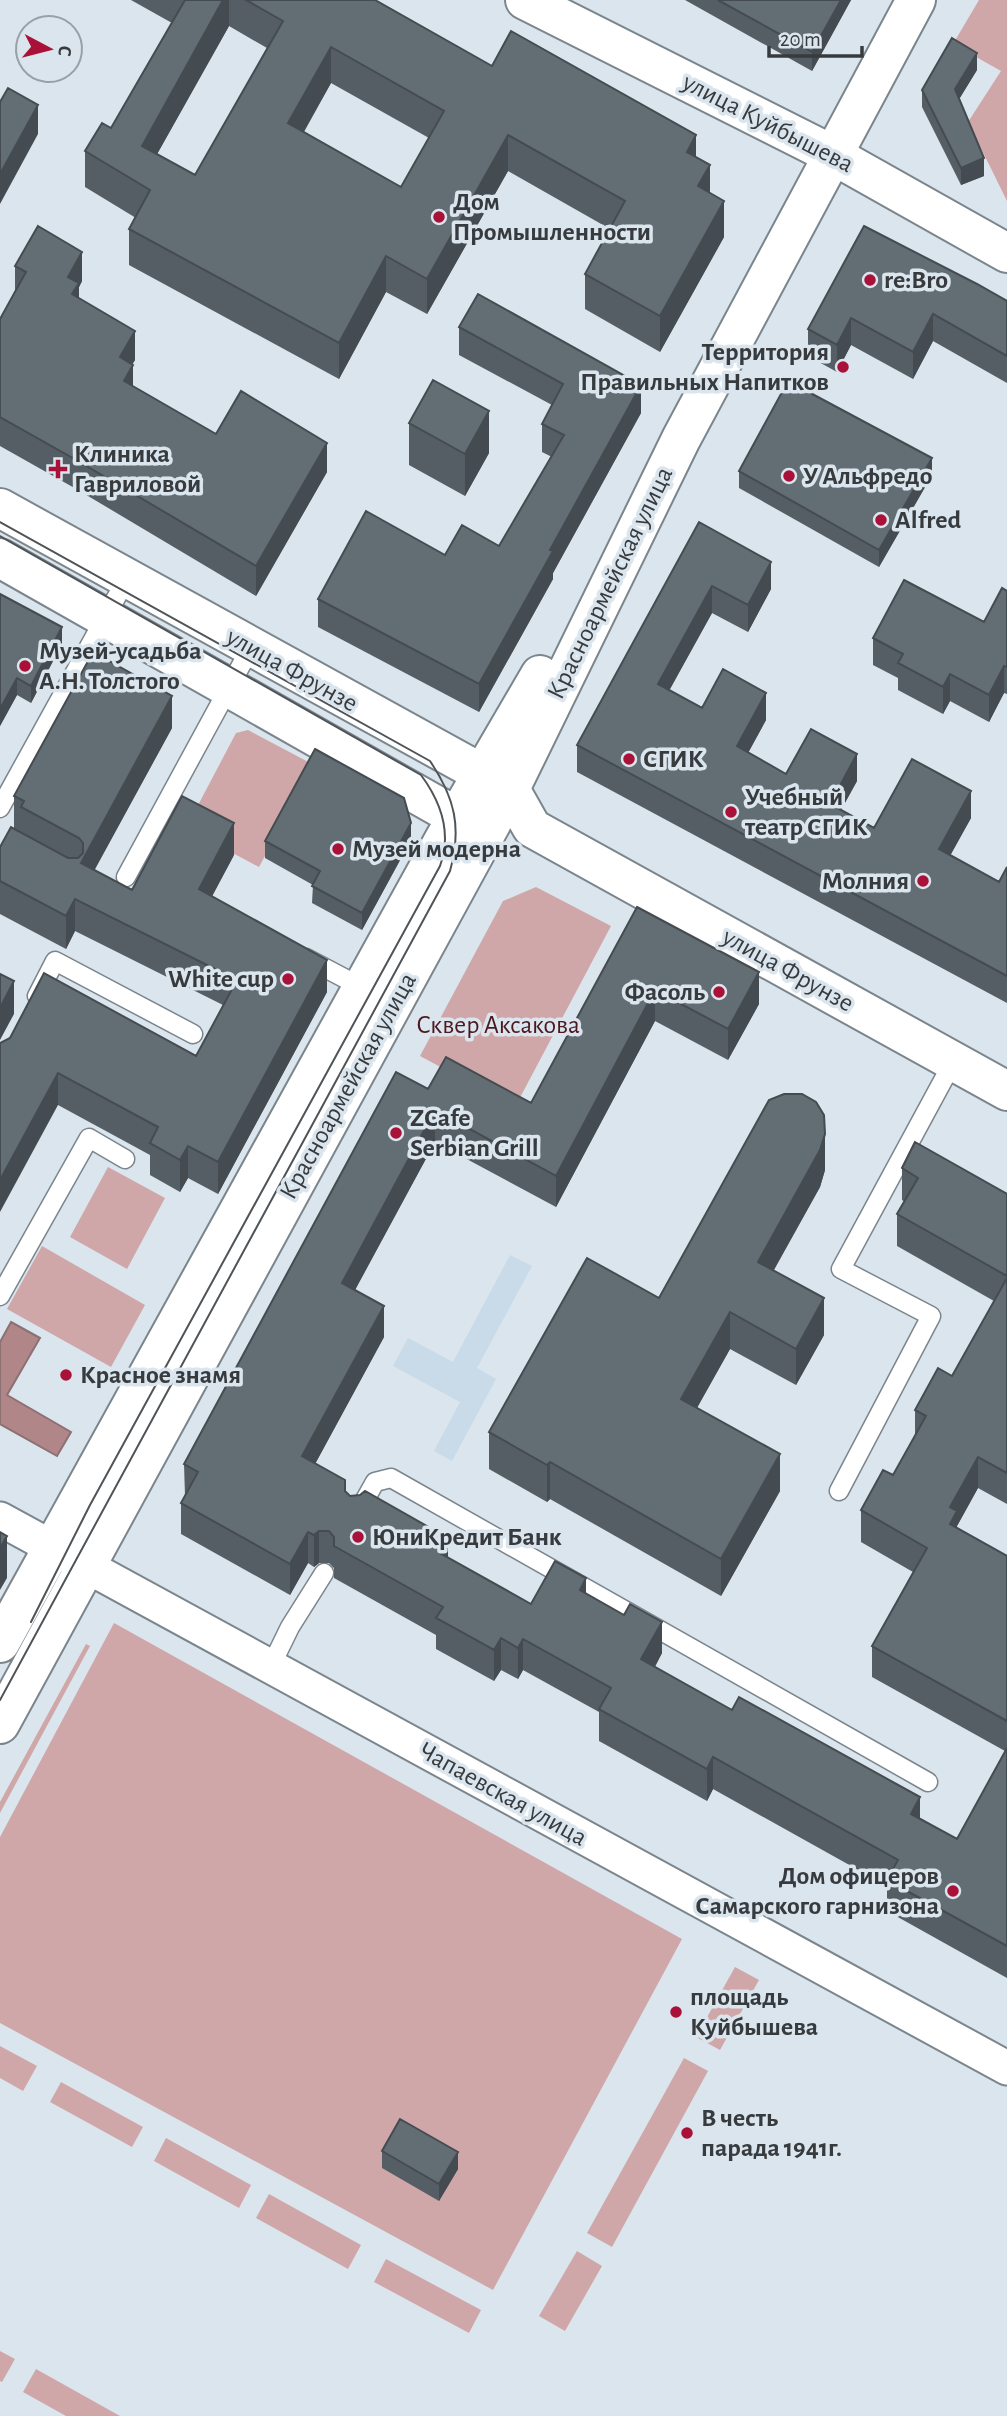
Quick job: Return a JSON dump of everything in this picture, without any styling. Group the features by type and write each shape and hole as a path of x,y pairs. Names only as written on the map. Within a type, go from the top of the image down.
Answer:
{"main road":[{"name":"улица Куйбышева","path":"525,0 831,154 1007,253"},
{"name":"Красноармейская улица","path":"0,1724 86,1568 471,825 916,0"},
{"name":"улица Фрунзе","path":"0,508 495,782"},
{"name":"улица Фрунзе","path":"0,558 471,825"},
{"path":"495,782 532,828"},
{"name":"Красноармейская улица","path":"0,1643 363,988 471,825"},
{"path":"471,825 532,828"},
{"name":"улица Фрунзе","path":"532,828 1007,1091"}],"street":[{"name":"Чапаевская улица","path":"0,1518 86,1568 1007,2068"}],"lane":[{"path":"0,808 128,578"},
{"path":"126,877 251,647"},
{"path":"288,948 363,988"},
{"path":"31,1007 55,961 193,1034"},
{"path":"839,1491 931,1316 841,1269 953,1062"},
{"path":"0,1296 89,1138 125,1159"},
{"path":"355,1517 375,1482 391,1478 928,1782"},
{"path":"270,1668 290,1627 324,1573"}],"shaded area":[{"path":"510,1255 532,1266 477,1368 496,1379 452,1461 434,1451 460,1402 393,1366 408,1338 453,1362"},
{"path":"11,1322 40,1338 7,1395 71,1432 57,1456 0,1424 0,1342"}],"green space":[{"path":"979,0 1007,0 1007,201 968,122 1001,71 953,44"},
{"path":"248,730 314,765 259,867 186,828 236,733"},
{"name":"Сквер Аксакова","path":"536,887 611,926 515,1107 420,1056 503,901"},
{"path":"108,1167 165,1198 127,1269 70,1237"},
{"path":"42,1246 145,1305 111,1367 7,1309"},
{"path":"114,1623 682,1939 493,2290 0,2023 0,1837"},
{"path":"86,1644 90,1646 0,1813 0,1802"},
{"path":"735,1967 759,1980 720,2050 696,2037"},
{"path":"0,2046 37,2066 23,2091 0,2078"},
{"path":"684,2058 708,2071 612,2247 587,2233"},
{"path":"61,2082 143,2127 132,2147 50,2102"},
{"path":"166,2138 251,2185 239,2208 154,2161"},
{"path":"269,2194 361,2245 348,2269 256,2218"},
{"path":"577,2251 602,2266 565,2331 539,2316"},
{"path":"386,2259 481,2310 469,2333 374,2282"},
{"path":"0,2351 15,2359 2,2382 0,2381"},
{"path":"36,2369 120,2416 66,2416 23,2392"}],"building":[{"path":"185,0 223,0 142,146 195,175 283,21 246,0 375,0 492,66 511,31 696,135 687,152 710,165 698,186 724,201 660,316 585,274 625,201 508,135 427,279 386,256 339,343 129,229 150,190 85,151 102,123 111,128","holes":["331,47 444,111 401,187 288,123"]},
{"path":"718,0 841,0 812,52"},
{"path":"952,38 977,53 955,89 984,158 961,168 922,90"},
{"path":"8,88 38,105 0,174 0,102"},
{"path":"38,226 82,252 68,277 79,283 72,294 135,331 120,357 133,365 124,381 216,434 241,391 327,443 256,566 0,417 0,319 26,272 15,266"},
{"path":"864,226 1007,301 1007,356 933,314 913,352 851,318 837,345 808,329"},
{"path":"478,294 641,385 479,684 318,599 366,511 445,555 462,525 499,546 564,435 542,424 563,384 459,327"},
{"path":"433,380 489,411 465,454 409,423"},
{"path":"788,381 932,458 879,550 739,471"},
{"path":"699,522 771,562 748,605 712,586 658,684 702,708 723,669 766,693 737,746 786,774 811,729 857,754 830,804 874,828 912,759 971,791 939,849 999,882 1007,867 1007,976 577,745"},
{"path":"904,580 984,622 1002,588 1007,591 1007,667 1004,666 989,695 950,674 943,687 898,663 903,654 873,638"},
{"name":"Музей-усадьба А.Н. Толстого","path":"0,594 62,627 31,686 17,678 0,709"},
{"path":"93,652 172,696 81,863 132,890 182,796 234,823 199,889 327,960 218,1162 188,1146 180,1160 150,1143 158,1127 58,1073 0,1180 0,1043 10,1038 44,973 196,1056 237,980 75,899 66,916 0,881 0,847 11,827 68,858 78,858 83,853 83,843 79,838 21,807 24,801 14,796"},
{"name":"Музей модерна","path":"315,749 404,798 411,823 362,913 312,886 320,871 265,841"},
{"path":"637,907 759,972 728,1029 655,990 556,1176 435,1110 342,1283 384,1306 302,1456 345,1480 345,1491 350,1496 360,1495 365,1491 448,1538 440,1553 531,1604 555,1561 586,1578 580,1590 624,1615 630,1604 662,1622 641,1659 732,1710 739,1697 920,1797 911,1814 957,1839 1007,1748 1007,1946 887,1880 898,1860 713,1757 707,1769 599,1709 611,1688 523,1639 518,1648 501,1638 494,1650 436,1618 443,1607 334,1546 334,1537 329,1531 319,1531 314,1535 308,1532 290,1564 181,1503 198,1472 184,1464 396,1072 428,1089 446,1057 531,1103"},
{"path":"0,974 14,981 0,1008"},
{"path":"784,1094 802,1094 816,1102 824,1115 825,1134 820,1150 758,1262 824,1298 796,1349 730,1312 681,1399 780,1454 721,1559 550,1462 547,1465 489,1432 587,1258 659,1298 769,1100"},
{"path":"915,1142 1007,1194 1007,1276 897,1214 918,1178 902,1168"},
{"path":"1007,1278 1007,1473 978,1457 950,1507 957,1511 950,1524 1007,1556 1007,1721 872,1646 927,1548 861,1510 883,1470 893,1475 926,1416 915,1410 938,1368 952,1376"},
{"path":"0,1532 7,1536 0,1548"},
{"path":"400,2119 458,2152 439,2184 382,2151"}],"tram line":[{"path":"0,522 430,761 445,788 456,827 450,871 0,1700"},
{"path":"0,536 421,775 439,807 445,830 440,866 90,1505 31,1622"}],"place":[{"name":"Дом Промышленности","path":"439,217"},
{"name":"re:Bro","path":"870,280"},
{"name":"Территория Правильных Напитков","path":"843,367"},
{"name":"Клиника Гавриловой","path":"58,469"},
{"name":"У Альфредо","path":"789,476"},
{"name":"Alfred","path":"881,520"},
{"name":"Музей-усадьба А.Н. Толстого","path":"25,666"},
{"name":"СГИК","path":"629,759"},
{"name":"Учебный театр СГИК","path":"731,812"},
{"name":"Музей модерна","path":"338,849"},
{"name":"Молния","path":"923,881"},
{"name":"White cup","path":"288,979"},
{"name":"Фасоль","path":"719,992"},
{"name":"ZCafe Serbian Grill","path":"396,1133"},
{"name":"Красное знамя","path":"66,1375"},
{"name":"ЮниКредит Банк","path":"358,1537"},
{"name":"Дом офицеров Самарского гарнизона","path":"953,1891"},
{"name":"площадь Куйбышева","path":"676,2012"},
{"name":"В честь парада 1941г.","path":"687,2133"}]}
